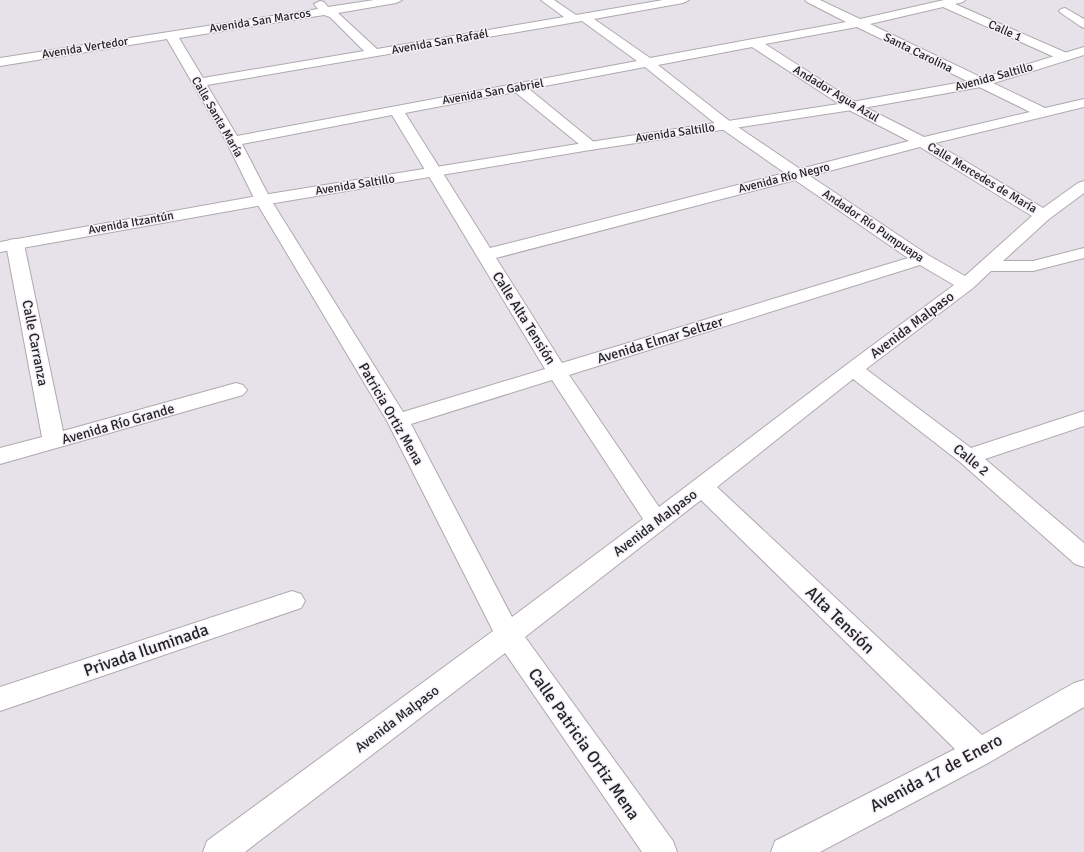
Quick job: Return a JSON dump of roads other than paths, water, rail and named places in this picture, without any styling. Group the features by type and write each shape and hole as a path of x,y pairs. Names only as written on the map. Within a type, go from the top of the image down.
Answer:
{"street":[{"path":"318,0 329,13 374,53"},
{"name":"Avenida San Marcos","path":"171,34 329,13 345,4 396,0"},
{"name":"Andador Río Pumpuapa","path":"547,0 579,17 648,62 727,126 797,175 922,259 967,284"},
{"name":"Avenida San Rafaél","path":"198,84 683,0"},
{"name":"Santa Carolina","path":"811,0 1044,113"},
{"name":"Avenida San Gabriel","path":"233,141 858,23 959,0"},
{"name":"Calle 1","path":"945,4 1065,57"},
{"path":"1064,11 1084,24"},
{"name":"Avenida Vertedor","path":"0,62 171,34"},
{"name":"Calle Santa María","path":"171,34 198,84 233,141 263,200"},
{"name":"Andador Agua Azul","path":"753,42 852,106 922,142"},
{"name":"Avenida Saltillo","path":"263,200 590,146 852,106 981,83 1084,51"},
{"path":"519,88 590,146"},
{"name":"Avenida Río Negro","path":"485,255 922,142 1084,103"},
{"name":"Calle Alta Tensión","path":"396,110 556,372 657,522"},
{"name":"Calle Mercedes de María","path":"922,142 1043,215"},
{"name":"Avenida Malpaso","path":"219,852 657,522 853,369 967,284 1043,215 1084,186"},
{"name":"Avenida Itzantún","path":"8,246 263,200"},
{"name":"Patricia Ortiz Mena","path":"263,200 398,420 508,635"},
{"name":"Calle Carranza","path":"8,246 54,442"},
{"path":"986,266 1033,266 1084,254"},
{"name":"Avenida Elmar Seltzer","path":"398,420 922,259"},
{"name":"Calle 2","path":"853,369 968,457 1084,557"},
{"name":"Avenida Río Grande","path":"0,456 236,390"},
{"path":"968,457 1084,418"},
{"name":"Alta Tensión","path":"702,487 979,752"},
{"name":"Privada Iluminada","path":"0,699 292,601"},
{"name":"Calle Patricia Ortiz Mena","path":"508,635 661,852"},
{"name":"Avenida 17 de Enero","path":"787,852 979,752 1084,692"}]}
